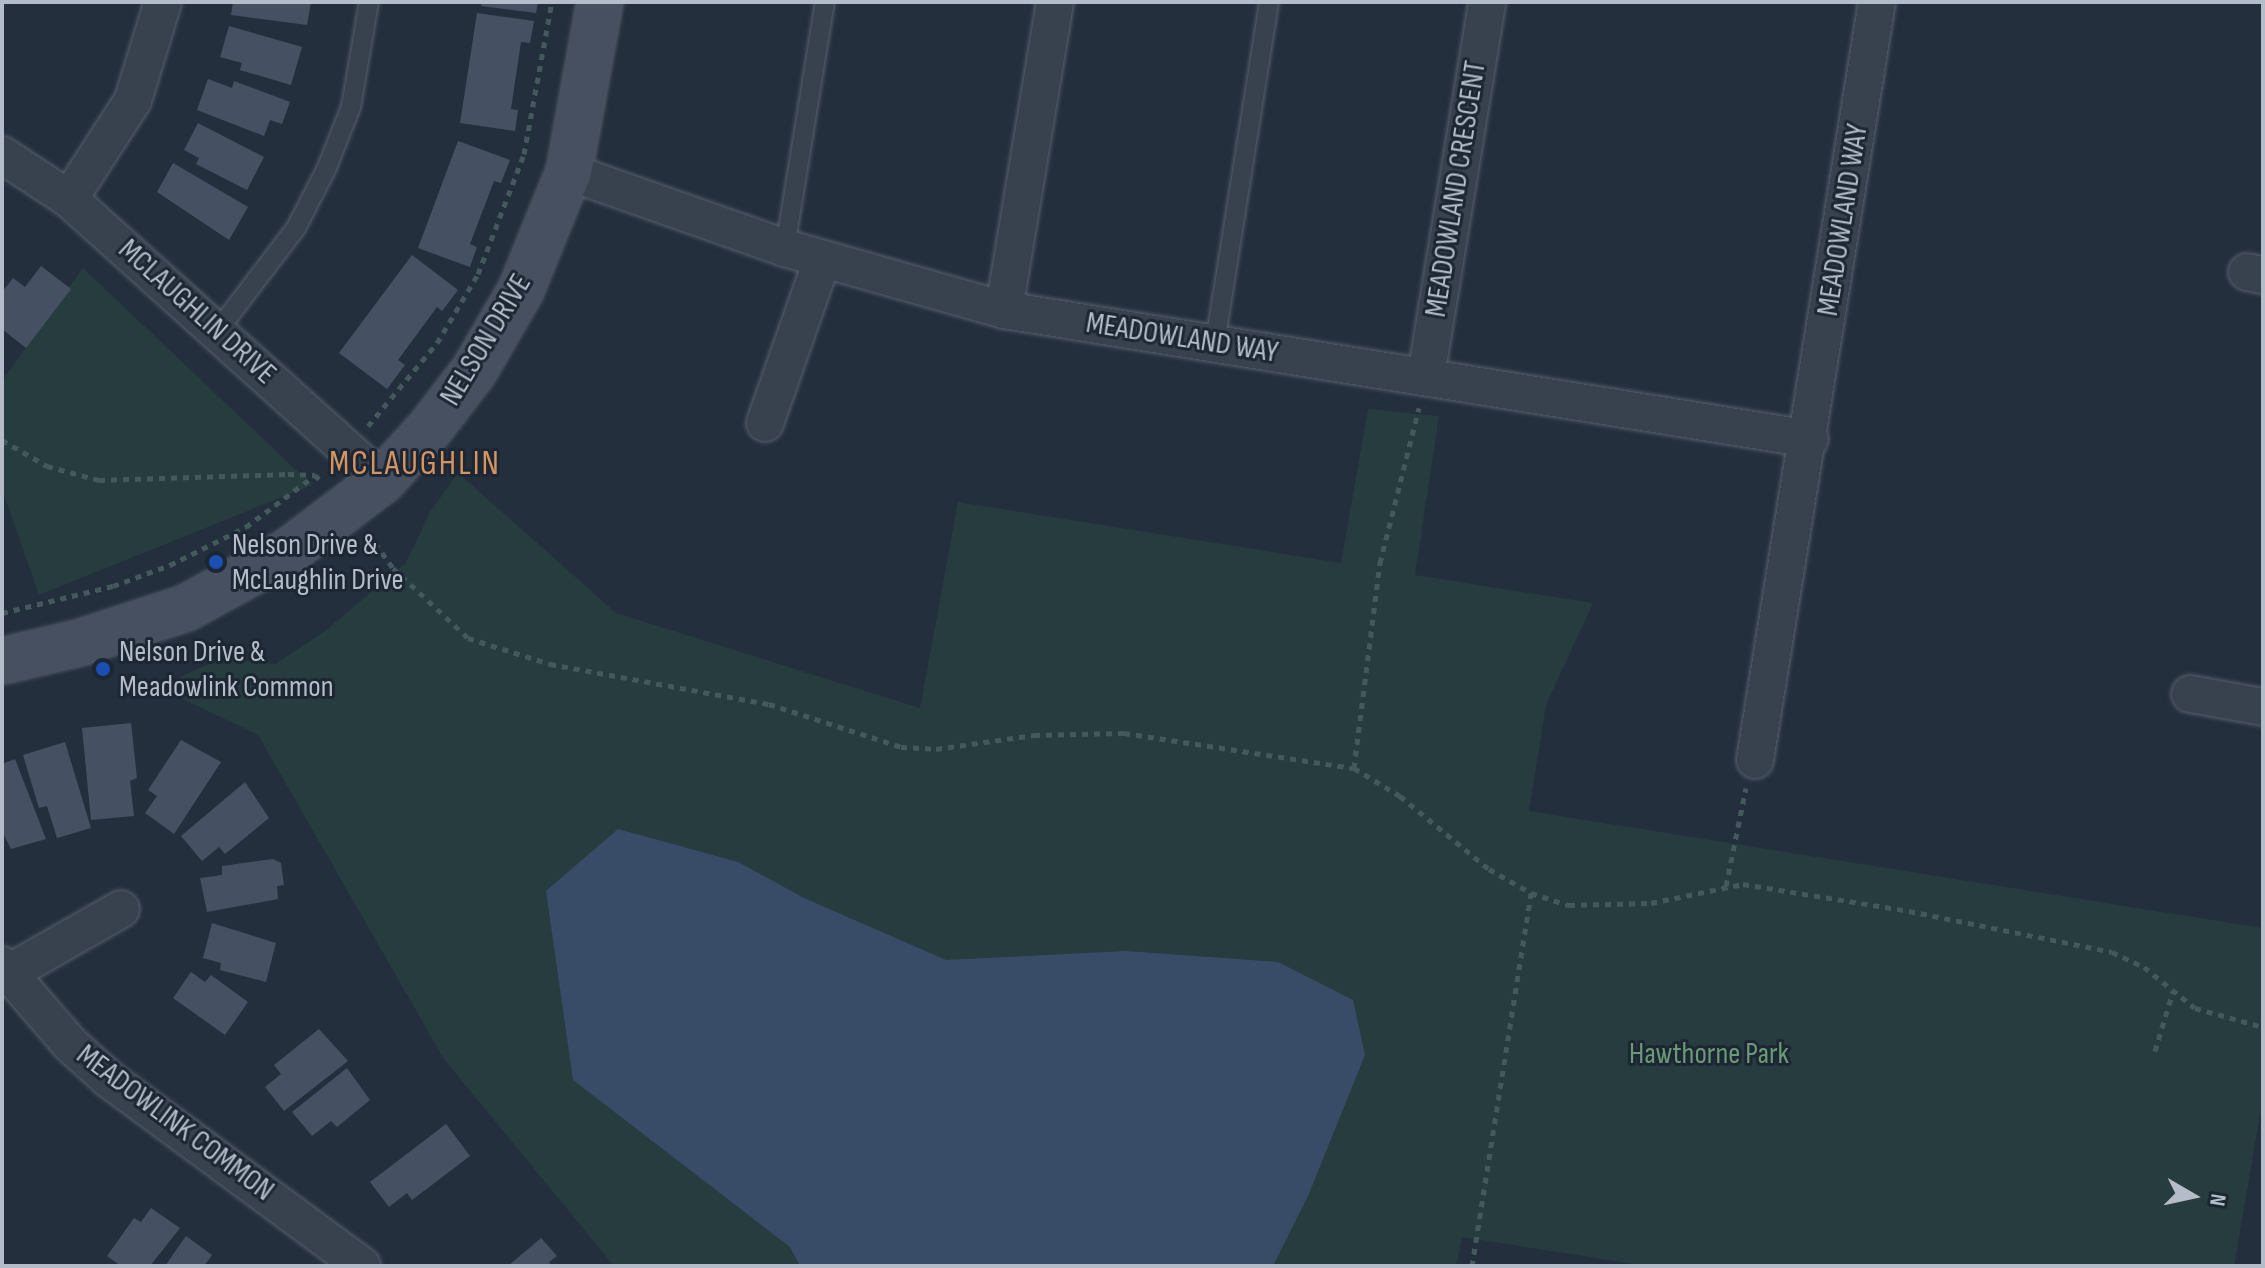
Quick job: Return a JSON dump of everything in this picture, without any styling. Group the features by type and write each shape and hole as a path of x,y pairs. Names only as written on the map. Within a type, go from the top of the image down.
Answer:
{"street":[{"path":"69,199 133,100 163,2"},
{"name":"NELSON DRIVE","path":"2,661 79,643 186,608 288,552 382,481 474,371 521,290 569,172 600,2"},
{"path":"1004,310 1055,2"},
{"name":"MEADOWLAND CRESCENT","path":"1426,376 1487,2"},
{"name":"MEADOWLAND WAY","path":"1755,760 1810,439 1877,2"},
{"name":"MCLAUGHLIN DRIVE","path":"2,155 69,199 219,329 382,481"},
{"name":"MEADOWLAND WAY","path":"569,172 822,260 1004,310 1810,439"},
{"path":"765,423 822,260"},
{"path":"2190,694 2263,707"},
{"path":"4,972 121,909"},
{"name":"MEADOWLINK COMMON","path":"4,972 70,1044 110,1080 362,1266"}],"lane":[{"path":"219,329 296,228 326,170 351,107 369,2"},
{"path":"785,248 825,2"},
{"path":"1215,343 1269,2"}],"path":[{"path":"372,422 437,343 478,274 524,154 552,2"},
{"path":"1354,768 1380,563 1426,376"},
{"path":"2,440 47,466 99,480 315,475 246,527 170,565 113,586 2,613"},
{"path":"364,528 393,568 468,638 550,664 769,704 901,747 936,749 1034,735 1124,733 1354,768 1400,796 1489,869 1531,893 1569,905 1603,908 1743,884 1909,911 2112,952 2144,967 2173,991 2217,1018 2263,1027"},
{"path":"1726,886 1737,820 1755,760"},
{"path":"1472,1266 1531,893"},
{"path":"2155,1051 2173,991"}],"green space":[{"path":"83,268 312,485 39,595 2,489 2,381"},
{"name":"Hawthorne Park","path":"1368,409 1439,416 1415,575 1593,603 1546,705 1529,811 2263,928 2263,1098 2234,1266 1647,1266 1462,1237 1456,1266 614,1266 444,1059 258,735 158,687 222,658 275,664 325,631 406,563 430,512 458,473 616,613 920,708 958,502 1341,563"}],"water":[{"path":"618,829 738,862 804,898 946,960 1126,951 1278,962 1353,1000 1365,1055 1308,1196 1273,1266 800,1266 790,1247 573,1080 546,891"}],"building":[{"path":"233,2 311,2 307,25 231,15"},
{"path":"482,2 538,2 536,13 481,6"},
{"path":"477,13 534,21 530,43 521,42 511,109 518,110 515,131 460,123"},
{"path":"229,26 302,47 291,85 240,70 242,63 220,57"},
{"path":"208,79 232,88 234,81 290,102 282,124 270,120 264,136 197,110"},
{"path":"198,123 264,157 247,190 196,164 199,158 184,150"},
{"path":"458,141 510,160 501,183 494,181 470,244 477,247 470,267 418,248"},
{"path":"173,163 248,207 229,240 157,192"},
{"path":"412,255 458,290 442,311 437,307 398,360 405,365 387,389 339,353"},
{"path":"41,266 71,289 26,348 2,329 2,292 13,278 25,287"},
{"path":"131,723 137,778 130,781 134,816 91,820 82,728"},
{"path":"181,740 221,762 174,834 145,813 157,796 148,790"},
{"path":"65,742 91,828 57,838 47,806 39,808 23,755"},
{"path":"15,759 46,839 11,849 2,831 2,764"},
{"path":"245,782 269,818 225,854 219,847 202,861 181,836"},
{"path":"273,859 281,863 284,885 277,886 278,899 207,912 200,878 222,875 222,866"},
{"path":"212,923 276,943 266,982 220,970 221,963 203,958"},
{"path":"191,972 205,982 211,975 248,1002 225,1035 173,998"},
{"path":"319,1029 348,1061 284,1111 265,1087 281,1074 274,1065"},
{"path":"347,1068 370,1100 337,1127 331,1121 312,1136 292,1112"},
{"path":"446,1124 470,1156 412,1200 407,1193 389,1207 370,1182"},
{"path":"151,1208 180,1228 150,1266 121,1266 107,1256 134,1218 141,1222"},
{"path":"186,1236 212,1255 204,1266 165,1266"},
{"path":"541,1238 557,1256 549,1262 551,1266 508,1266"}],"place":[{"name":"Nelson Drive & McLaughlin Drive","path":"216,562"},
{"name":"Nelson Drive & Meadowlink Common","path":"103,669"}],"district":[{"name":"MCLAUGHLIN","path":"415,464"}]}
